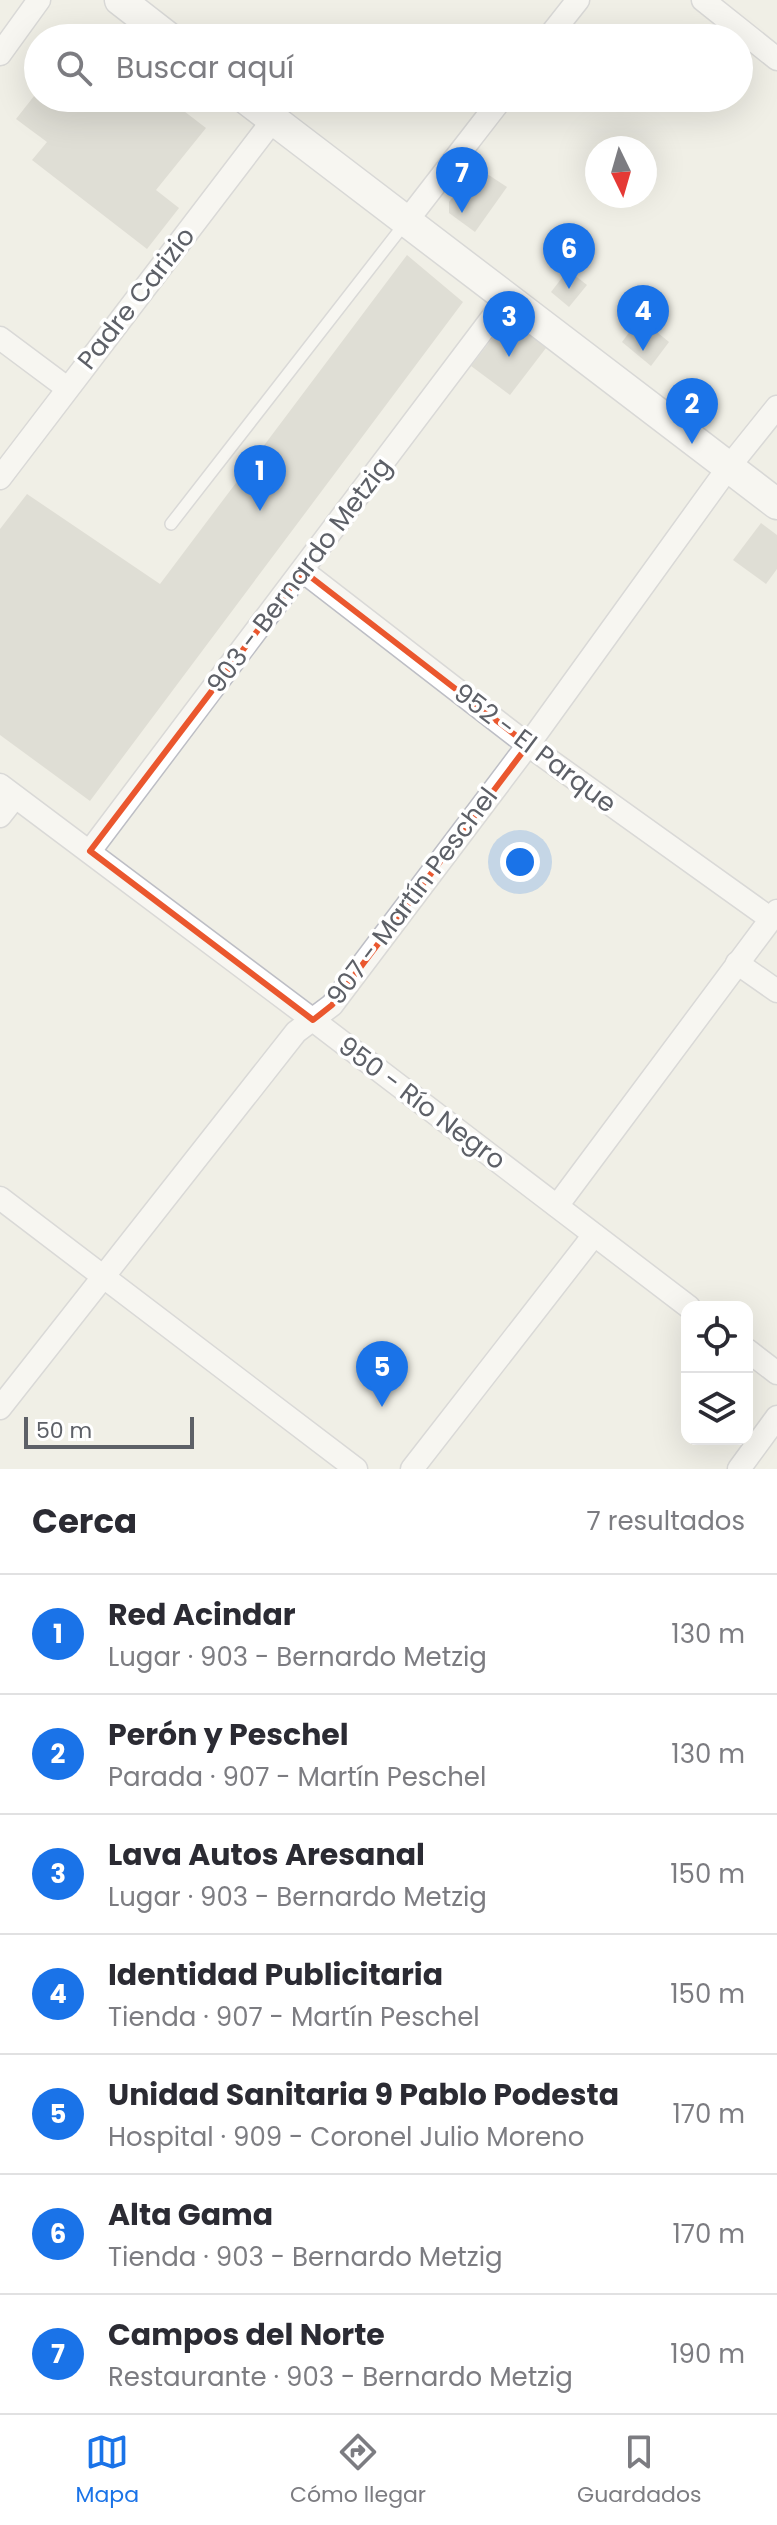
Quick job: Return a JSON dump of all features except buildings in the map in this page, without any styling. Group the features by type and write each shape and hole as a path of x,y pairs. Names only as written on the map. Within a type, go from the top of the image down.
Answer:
{"main road":[{"path":"120,0 151,24"},
{"path":"263,112 777,504"}],"street":[{"path":"0,54 39,0"},
{"path":"559,24 578,0"},
{"path":"703,0 733,24"},
{"path":"753,40 777,59"},
{"path":"406,222 491,112"},
{"name":"Padre Carizio","path":"0,478 273,120"},
{"name":"903 - Bernardo Metzig","path":"90,851 507,298"},
{"path":"0,338 67,388"},
{"name":"907 - Martín Peschel","path":"0,1408 296,1032 332,1005 528,745 728,468 777,407"},
{"name":"952 - El Parque","path":"303,571 528,745 774,915"},
{"path":"0,816 8,791"},
{"name":"950 - Río Negro","path":"8,791 681,1301"},
{"path":"557,1206 774,915"},
{"path":"737,963 777,991"},
{"path":"0,1198 356,1469"},
{"path":"412,1469 594,1235"},
{"path":"753,1355 777,1373"},
{"path":"739,1469 777,1417"}],"lane":[{"path":"171,524 406,222"}],"highlighted area":[{"path":"303,571 528,745 332,1005 313,1020 90,851"}],"place":[{"name":"Campos del Norte","path":"462,213"},
{"name":"Alta Gama","path":"569,289"},
{"name":"Identidad Publicitaria","path":"643,351"},
{"name":"Lava Autos Aresanal","path":"509,357"},
{"name":"Perón y Peschel","path":"692,444"},
{"name":"Red Acindar","path":"260,511"},
{"name":"Unidad Sanitaria 9 Pablo Podesta","path":"382,1407"}]}
